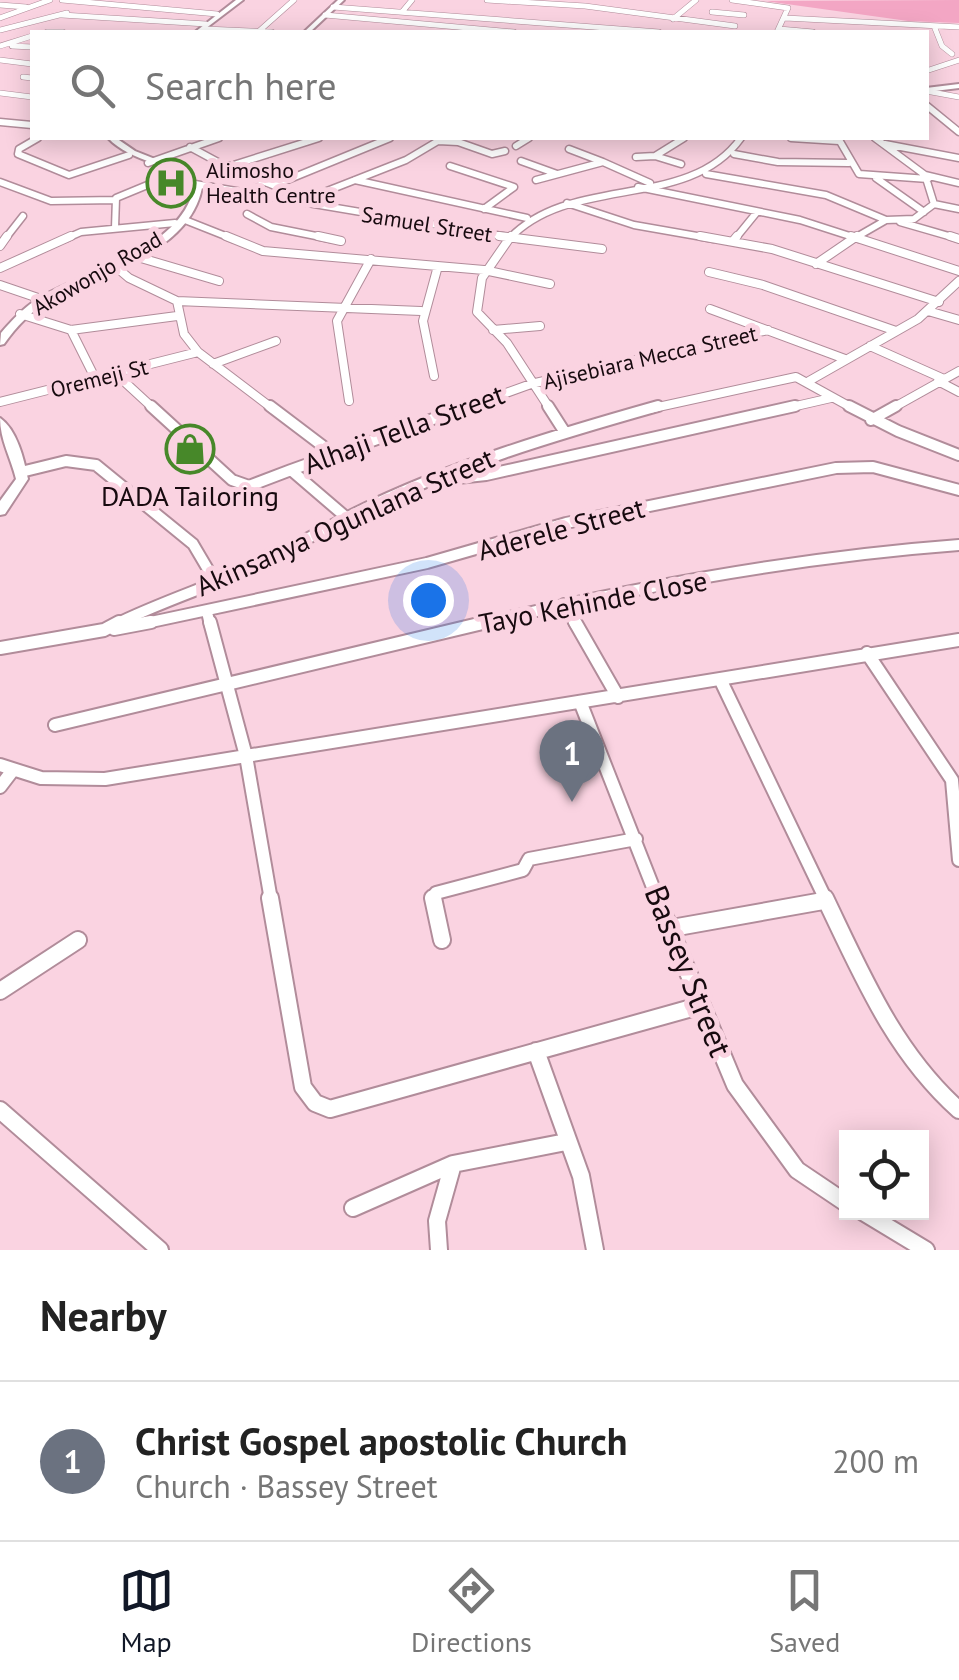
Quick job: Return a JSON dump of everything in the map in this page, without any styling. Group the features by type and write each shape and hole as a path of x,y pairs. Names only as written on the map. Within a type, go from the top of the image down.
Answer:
{"main road":[{"path":"203,30 242,0"},
{"path":"309,30 341,0"},
{"path":"929,90 959,86"},
{"path":"111,140 128,155 192,182"},
{"path":"112,140 192,182"},
{"name":"Akowonjo Road","path":"43,299 116,267 180,221 197,202 192,182"},
{"name":"Akowonjo Road","path":"0,334 4,324 43,299 122,260 180,221"},
{"name":"Akowonjo Road","path":"0,342 22,314"},
{"path":"0,422 21,472 20,488 0,511"},
{"path":"0,439 14,482 0,501"}],"street":[{"path":"0,18 50,0"},
{"path":"62,0 220,14"},
{"path":"260,30 294,0"},
{"path":"402,12 412,0"},
{"path":"486,0 598,8 736,26"},
{"path":"465,30 490,15 503,0"},
{"path":"673,19 696,0"},
{"path":"732,0 788,8 779,30"},
{"path":"731,30 753,3"},
{"path":"0,5 32,8"},
{"path":"0,30 90,5"},
{"path":"412,30 451,6"},
{"path":"333,7 599,18"},
{"path":"712,12 744,15"},
{"path":"62,14 203,30"},
{"path":"326,15 496,30"},
{"path":"490,15 639,30"},
{"path":"785,18 959,27"},
{"path":"885,30 891,25"},
{"path":"934,26 942,46 952,54"},
{"path":"1,46 30,37"},
{"path":"942,46 959,44"},
{"path":"1,46 30,47"},
{"path":"0,60 30,64"},
{"path":"929,70 959,60"},
{"path":"929,65 936,66"},
{"path":"23,77 30,78"},
{"path":"929,91 959,97"},
{"path":"0,92 30,97"},
{"path":"929,107 959,132"},
{"path":"0,122 30,125"},
{"path":"35,140 19,149 18,154 69,174 128,155"},
{"path":"150,162 210,140"},
{"path":"227,167 313,140"},
{"path":"274,185 386,140"},
{"path":"190,146 227,167 304,200 442,140 492,154 505,151"},
{"path":"516,146 526,140"},
{"path":"655,156 681,140"},
{"path":"706,174 734,154 740,140"},
{"path":"838,140 859,174 876,178 926,177 959,183"},
{"path":"878,140 926,177 934,204"},
{"path":"905,140 915,148"},
{"path":"883,144 959,158"},
{"path":"569,149 651,184"},
{"path":"734,154 778,162 849,162"},
{"path":"636,157 655,156 681,164"},
{"path":"521,161 556,174"},
{"path":"536,180 602,162"},
{"path":"450,166 514,186 484,210"},
{"path":"0,182 51,201 116,199 174,174"},
{"path":"564,432 507,343 477,312 478,285 484,270 505,237 527,218 634,186 706,174 826,195 886,220 959,238"},
{"path":"876,178 924,212"},
{"path":"355,180 527,218"},
{"name":"Samuel Street","path":"192,182 252,197 304,200 505,237 602,249"},
{"path":"634,186 800,220 959,271"},
{"path":"91,192 116,199"},
{"path":"115,228 116,199"},
{"path":"567,203 634,226 733,241 939,302"},
{"path":"898,222 934,204 959,209"},
{"path":"733,241 756,212"},
{"path":"247,214 271,227 341,241"},
{"path":"0,246 24,216"},
{"path":"816,264 886,220"},
{"path":"0,268 70,236 180,221 263,252 484,270 550,284"},
{"path":"261,232 271,227"},
{"path":"240,243 251,238"},
{"path":"134,256 219,282"},
{"path":"349,401 337,321 371,260"},
{"path":"434,376 422,340 421,312 438,266"},
{"path":"116,267 176,302 421,312"},
{"path":"709,272 762,284 896,331"},
{"path":"959,280 928,311 809,381 831,398 906,438 959,456"},
{"path":"0,286 43,299"},
{"path":"176,302 178,316 198,352 332,453"},
{"path":"710,309 845,359"},
{"path":"928,311 959,320"},
{"path":"22,314 72,330 178,316"},
{"path":"493,330 540,326"},
{"path":"72,330 96,380"},
{"name":"Ajisebiara Mecca Street","path":"531,384 768,330"},
{"path":"213,364 276,341"},
{"path":"870,346 959,392"},
{"name":"Oremeji St","path":"0,402 198,352"},
{"path":"871,420 959,371"},
{"path":"116,374 232,480 249,486 291,470"},
{"name":"Akinsanya Ogunlana Street","path":"126,624 146,609 216,583 432,480 564,432 658,406 796,377 809,381"},
{"name":"Alhaji Tella Street","path":"347,518 291,470 531,384"},
{"path":"432,480 486,474 831,398"},
{"path":"21,472 66,461 96,465 193,544 216,583"},
{"name":"Aderele Street","path":"0,648 126,624 153,624 482,550 566,523 836,468 873,467 959,490"},
{"name":"Tayo Kehinde Close","path":"55,724 564,604 875,552 959,546"},
{"path":"564,604 618,698"},
{"path":"146,609 142,616 153,624"},
{"path":"207,612 246,756 303,1087 315,1103 330,1109 699,1006"},
{"path":"0,787 7,768 73,781 136,775 959,640"},
{"path":"867,654 956,784 959,860"},
{"path":"720,679 824,901 897,1041 928,1082 959,1110"},
{"name":"Bassey Street","path":"581,704 672,928 699,1006 735,1086 796,1170 839,1198"},
{"path":"442,940 432,899 436,893 522,870 530,859 636,839"},
{"path":"672,928 824,901"},
{"path":"0,991 78,940"},
{"path":"536,1051 586,1189 595,1250"},
{"path":"0,1110 160,1250"},
{"path":"353,1208 453,1164 566,1142"},
{"path":"439,1250 437,1221 453,1164"},
{"path":"876,1220 926,1250"}],"shaded area":[{"path":"959,0 959,23 908,21 765,1"}],"place":[{"name":"Alimosho Health Centre","path":"171,183"},
{"name":"DADA Tailoring","path":"190,449"},
{"name":"Christ Gospel apostolic Church","path":"572,802"}]}
